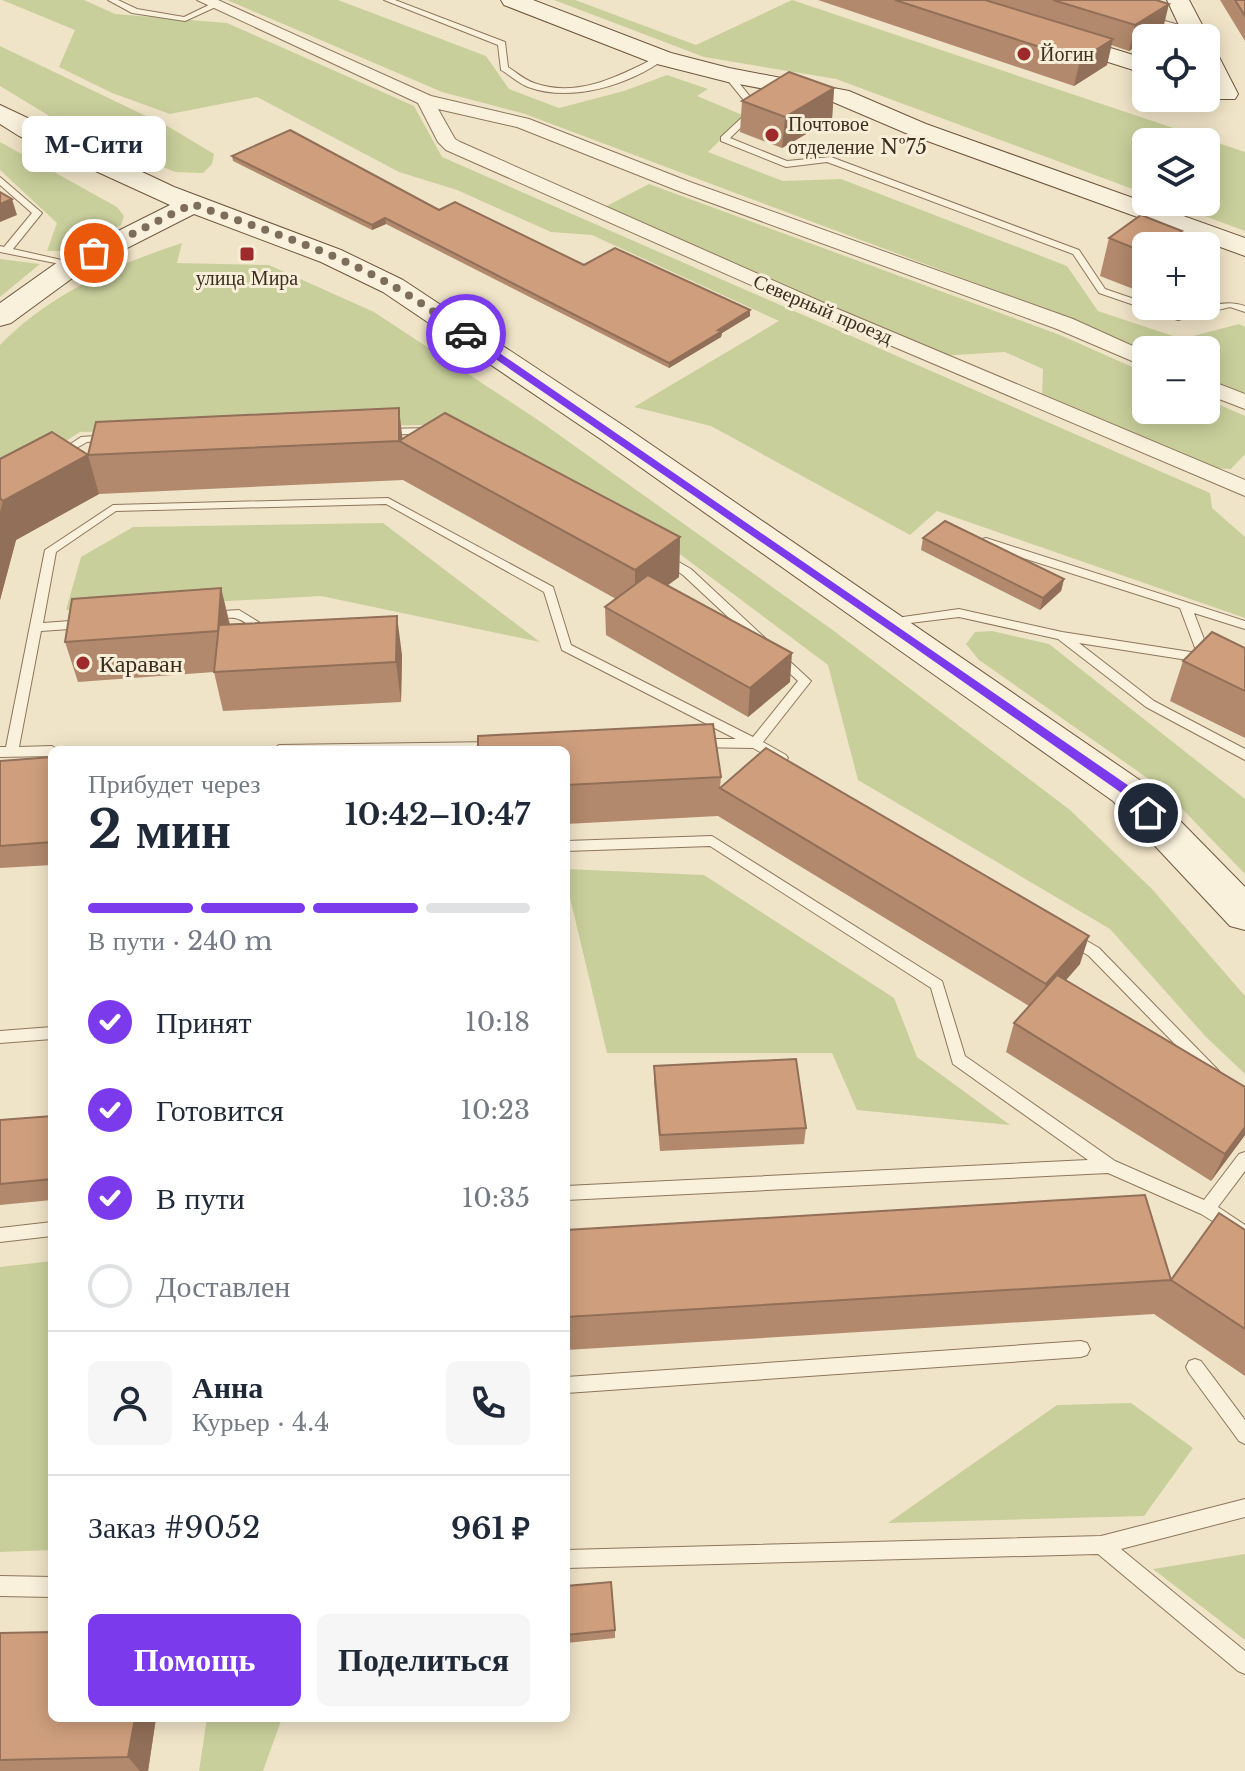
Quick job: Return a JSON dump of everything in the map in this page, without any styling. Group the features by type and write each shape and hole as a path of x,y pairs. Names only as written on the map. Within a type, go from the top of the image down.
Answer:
{"main road":[{"path":"512,0 662,58 728,75 840,96 917,129 1245,248"},
{"path":"1178,0 1190,24"},
{"path":"1038,32 1132,62"},
{"path":"0,113 28,131 192,204 331,256 393,286 889,623 1127,791 1245,914"},
{"path":"0,317 72,265 192,204"}],"street":[{"path":"210,3 425,100 523,123 683,186 1065,324 1132,354"},
{"name":"Северный проезд","path":"425,100 447,142 453,146 826,311 1245,489"},
{"path":"1220,392 1245,402"}],"lane":[{"path":"112,0 135,11 185,19 210,3"},
{"path":"388,0 502,44 504,68 531,85 573,92 619,80 662,58"},
{"path":"1133,13 1164,24"},
{"path":"728,75 756,109 724,139 786,164 828,159 1076,252 1102,291 1132,301"},
{"path":"0,180 37,213 3,249"},
{"path":"3,249 72,265"},
{"path":"1220,307 1231,304 1245,309"},
{"path":"370,433 449,431"},
{"path":"49,461 85,439 117,438"},
{"path":"48,751 6,752 37,627 51,550 113,508 388,501 549,590 566,647 755,743 796,768"},
{"path":"986,542 1245,625"},
{"path":"648,547 687,572 805,681 755,743"},
{"path":"1186,608 1204,656"},
{"path":"889,623 959,613 1062,636 1204,656 1245,665"},
{"path":"192,617 239,614 265,632 280,632"},
{"path":"37,627 99,623"},
{"path":"1062,636 1150,704 1245,755"},
{"path":"676,744 755,743"},
{"path":"570,846 712,841 937,985 958,1060 1109,1166 1207,1209 1245,1234"},
{"path":"1054,927 1094,952 1223,1084"},
{"path":"0,1037 48,1033"},
{"path":"1207,1209 1245,1159"},
{"path":"570,1193 1109,1166"},
{"path":"0,1235 48,1229"},
{"path":"570,1385 1081,1349"},
{"path":"1195,1367 1245,1435"},
{"path":"570,1559 1101,1545 1245,1508"},
{"path":"1101,1545 1245,1664"},
{"path":"0,1586 48,1587"}],"green space":[{"path":"2,0 84,0 115,14 227,23 414,106 442,157 1210,493 1212,508 1245,537 1245,618 937,511 910,535 711,426 634,407 779,321 592,235 551,232 457,190 399,172 257,97 170,114 112,93 59,67 75,30"},
{"path":"227,0 338,0 486,56 509,89 559,108 624,91 667,75 708,89 697,96 745,116 708,152 783,181 841,179 1067,266 1098,311 1173,336 1132,336 1132,345 1093,327 525,114 442,92"},
{"path":"554,0 575,0 696,45 792,0 1173,128 1132,128 1132,189 836,79 704,57"},
{"path":"0,46 169,127 214,154 212,164 203,173 175,172 61,123 0,86"},
{"path":"0,142 117,207 124,216 121,225 73,251 47,251 57,223 0,170"},
{"path":"1220,144 1245,152 1245,231 1205,216 1220,216"},
{"path":"649,184 1060,335 1132,367 1132,424 1220,424 1220,405 1245,416 1245,454 1231,469 1207,468 1042,401 1043,369 1005,352 939,356 601,209"},
{"path":"182,243 177,263 269,265 374,312 541,422 834,631 1070,810 1152,889 1245,996 1245,1074 1206,1037 1110,929 858,780 828,665 665,543 466,424 80,432 0,483 0,345 40,311 85,283"},
{"path":"0,259 40,264 0,297"},
{"path":"1239,324 1245,327 1245,395 1220,384 1220,336 1193,336"},
{"path":"383,523 540,642 321,596 66,610 81,557 133,527"},
{"path":"992,631 1049,644 1245,799 1245,874 1163,789 979,660 966,644 975,632"},
{"path":"570,869 704,875 894,998 917,1057 1010,1125 857,1110 832,1053 607,1053 570,898"},
{"path":"48,1261 48,1550 0,1552 0,1267"},
{"path":"1131,1403 1193,1448 1144,1516 888,1523 1057,1405"},
{"path":"1245,1554 1245,1640 1153,1569"},
{"path":"206,1722 281,1722 263,1771 199,1771"}],"building":[{"path":"895,0 985,0 1113,39 1080,60"},
{"path":"1053,0 1156,0 1169,4 1132,24"},
{"path":"1235,0 1245,0 1245,16"},
{"path":"789,72 834,88 785,117 742,101"},
{"path":"290,130 439,210 455,202 584,265 615,248 750,310 669,363 385,218 372,225 232,156"},
{"path":"0,192 12,199 0,204"},
{"path":"1140,216 1182,231 1132,232 1132,247 1109,238"},
{"path":"399,408 399,441 88,455 96,422"},
{"path":"445,413 680,537 635,570 399,441"},
{"path":"52,432 88,455 3,501 0,498 0,459"},
{"path":"945,521 1064,579 1043,598 923,538"},
{"path":"648,575 792,653 750,688 605,607"},
{"path":"221,588 218,631 65,642 72,599"},
{"path":"397,616 396,662 214,672 219,625"},
{"path":"1212,632 1245,648 1245,691 1183,661"},
{"path":"713,724 721,777 570,785 570,746 478,746 478,736"},
{"path":"766,748 1089,936 1046,984 720,788"},
{"path":"48,757 48,842 0,846 0,761"},
{"path":"1057,975 1245,1087 1245,1127 1225,1154 1014,1023"},
{"path":"796,1059 806,1128 660,1135 654,1066"},
{"path":"48,1116 48,1179 0,1184 0,1120"},
{"path":"1145,1195 1171,1280 570,1317 570,1230"},
{"path":"1219,1213 1245,1230 1245,1329 1171,1280"},
{"path":"611,1582 615,1630 570,1635 570,1586"},
{"path":"48,1632 48,1722 134,1722 128,1757 0,1760 0,1633"}],"way so far":[{"path":"94,253 192,204 331,256 393,286 466,334"}],"place":[{"name":"Йогин","path":"1024,54"},
{"name":"Почтовое отделение №75","path":"772,135"},
{"name":"М-Сити","path":"94,253"},
{"name":"улица Мира","path":"247,254"},
{"name":"Караван","path":"83,663"}],"route":[{"path":"466,334 1127,791 1148,813"}]}
